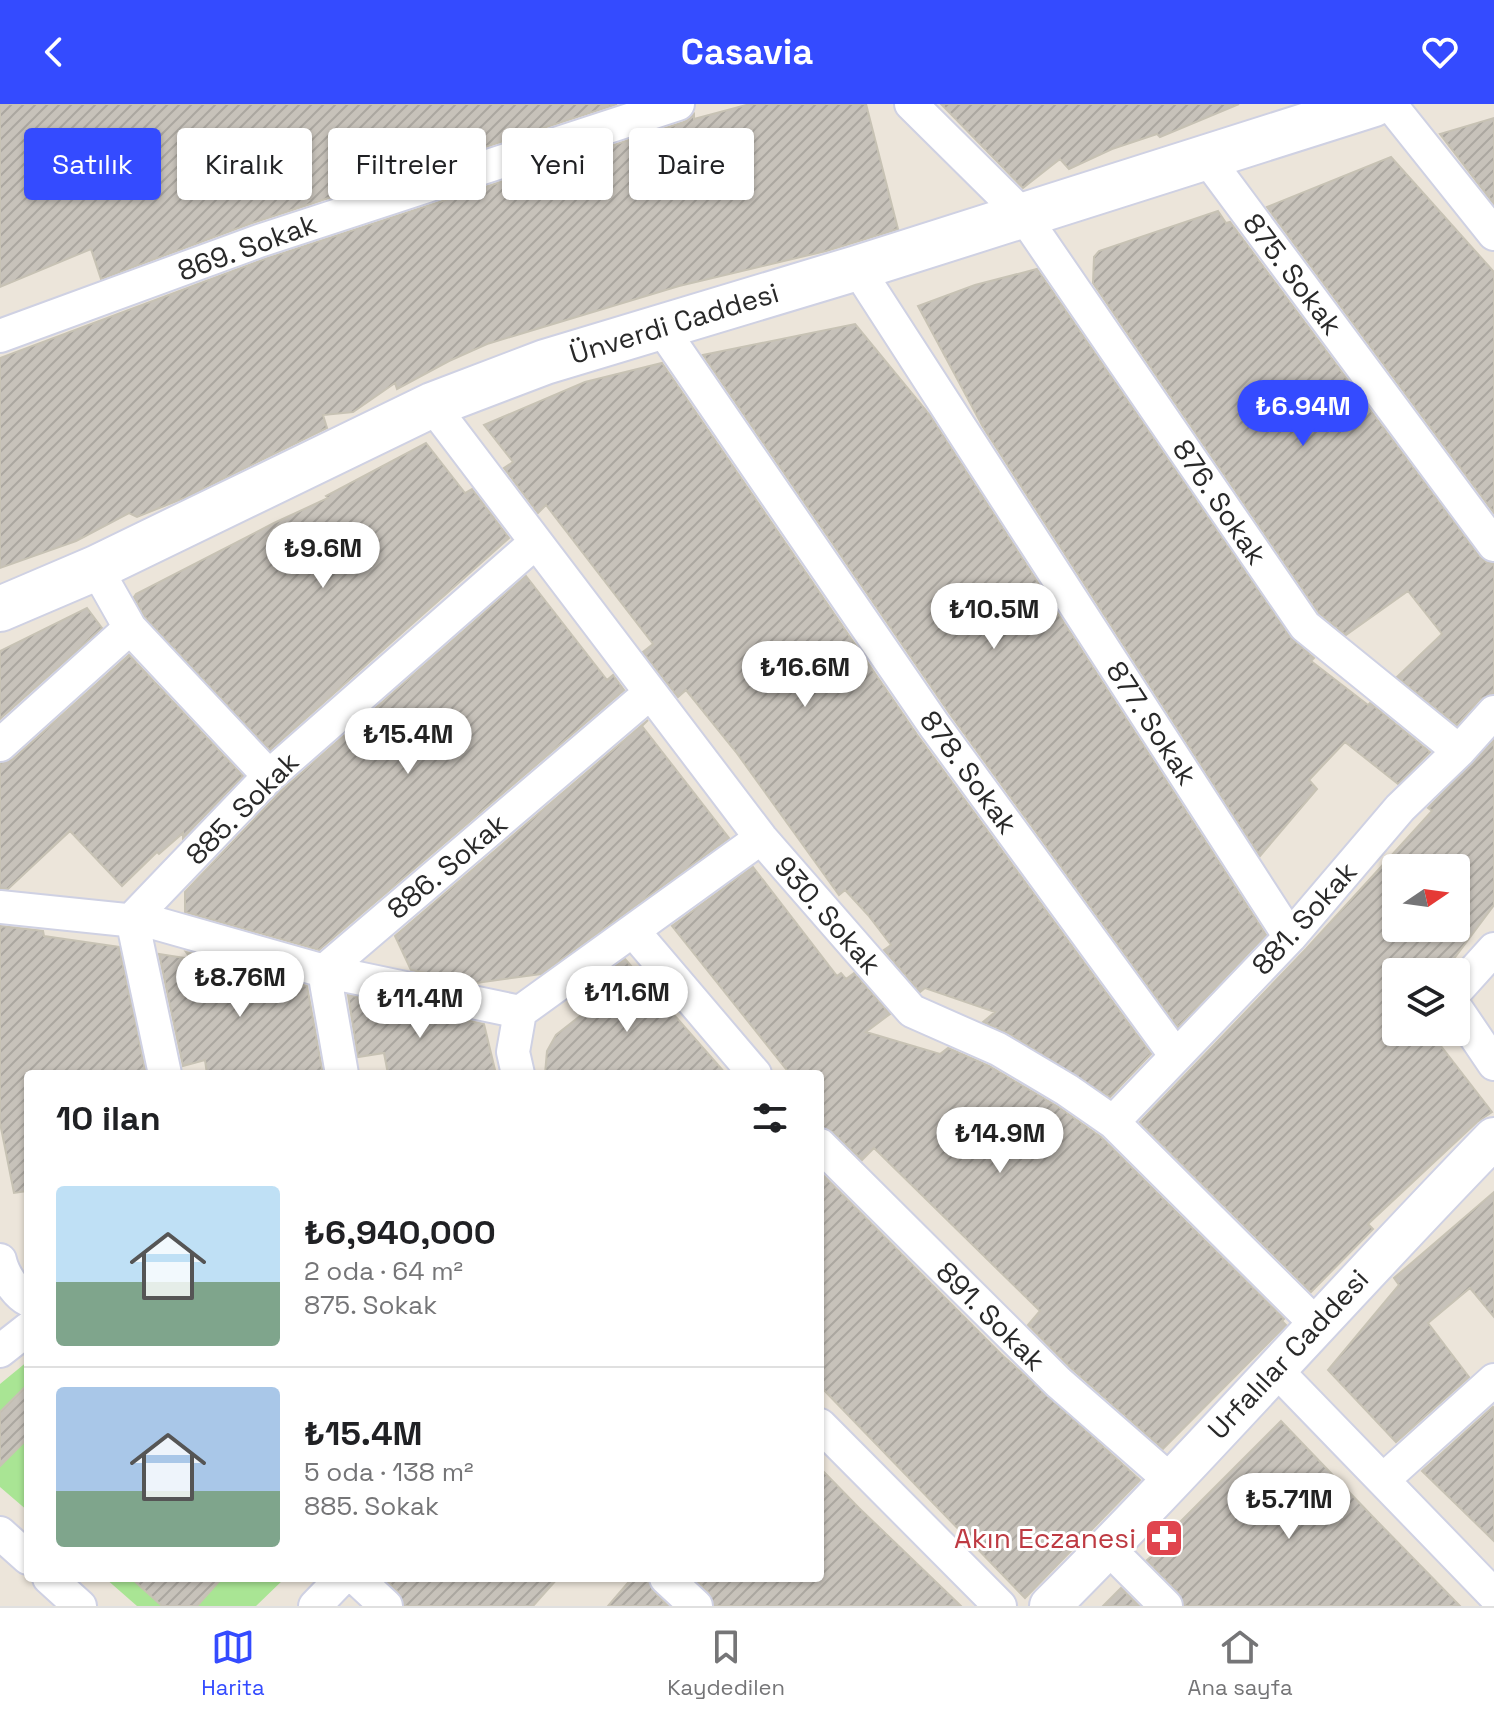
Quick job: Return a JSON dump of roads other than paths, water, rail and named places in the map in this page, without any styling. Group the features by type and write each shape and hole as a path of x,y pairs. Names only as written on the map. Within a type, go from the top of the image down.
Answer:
{"main road":[{"name":"Ünverdi Caddesi","path":"0,609 96,568 432,405 545,362 857,268 1206,157 1302,115 1374,104"}],"street":[{"name":"869. Sokak","path":"0,336 259,241 678,104"},
{"name":"876. Sokak","path":"911,104 1023,215 1305,626 1459,751"},
{"path":"1390,104 1494,234"},
{"name":"875. Sokak","path":"1206,157 1494,545"},
{"name":"877. Sokak","path":"857,268 1290,937"},
{"name":"878. Sokak","path":"660,326 934,725 1176,1056"},
{"name":"930. Sokak","path":"432,405 761,838 912,1011 998,1049 1113,1122 1317,1325"},
{"name":"885. Sokak","path":"132,919 269,776 536,542"},
{"path":"96,568 130,628 269,776"},
{"path":"0,745 130,628"},
{"name":"886. Sokak","path":"324,971 650,693"},
{"name":"881. Sokak","path":"1113,1122 1290,937 1400,808 1494,712"},
{"path":"517,1070 513,1052 520,1012 761,838"},
{"path":"0,907 155,923 324,971 520,1012"},
{"path":"132,919 164,1070"},
{"path":"634,932 752,1070"},
{"path":"1470,976 1494,949"},
{"path":"324,971 341,1070"},
{"path":"1470,1029 1494,1064"},
{"name":"Urfalılar Caddesi","path":"1050,1606 1494,1138"},
{"name":"891. Sokak","path":"824,1149 1058,1382 1170,1480"},
{"path":"0,1260 1,1267 24,1298"},
{"path":"0,1351 24,1332"},
{"path":"1275,1369 1494,1595"},
{"path":"1383,1480 1494,1380"},
{"path":"824,1429 1000,1606"},
{"path":"0,1533 24,1554"},
{"path":"1108,1548 1166,1606"},
{"path":"53,1582 80,1606"},
{"path":"315,1606 338,1582"},
{"path":"360,1582 386,1606"},
{"path":"670,1582 696,1606"}],"place":[{"name":"Akın Eczanesi","path":"1164,1538"}]}
